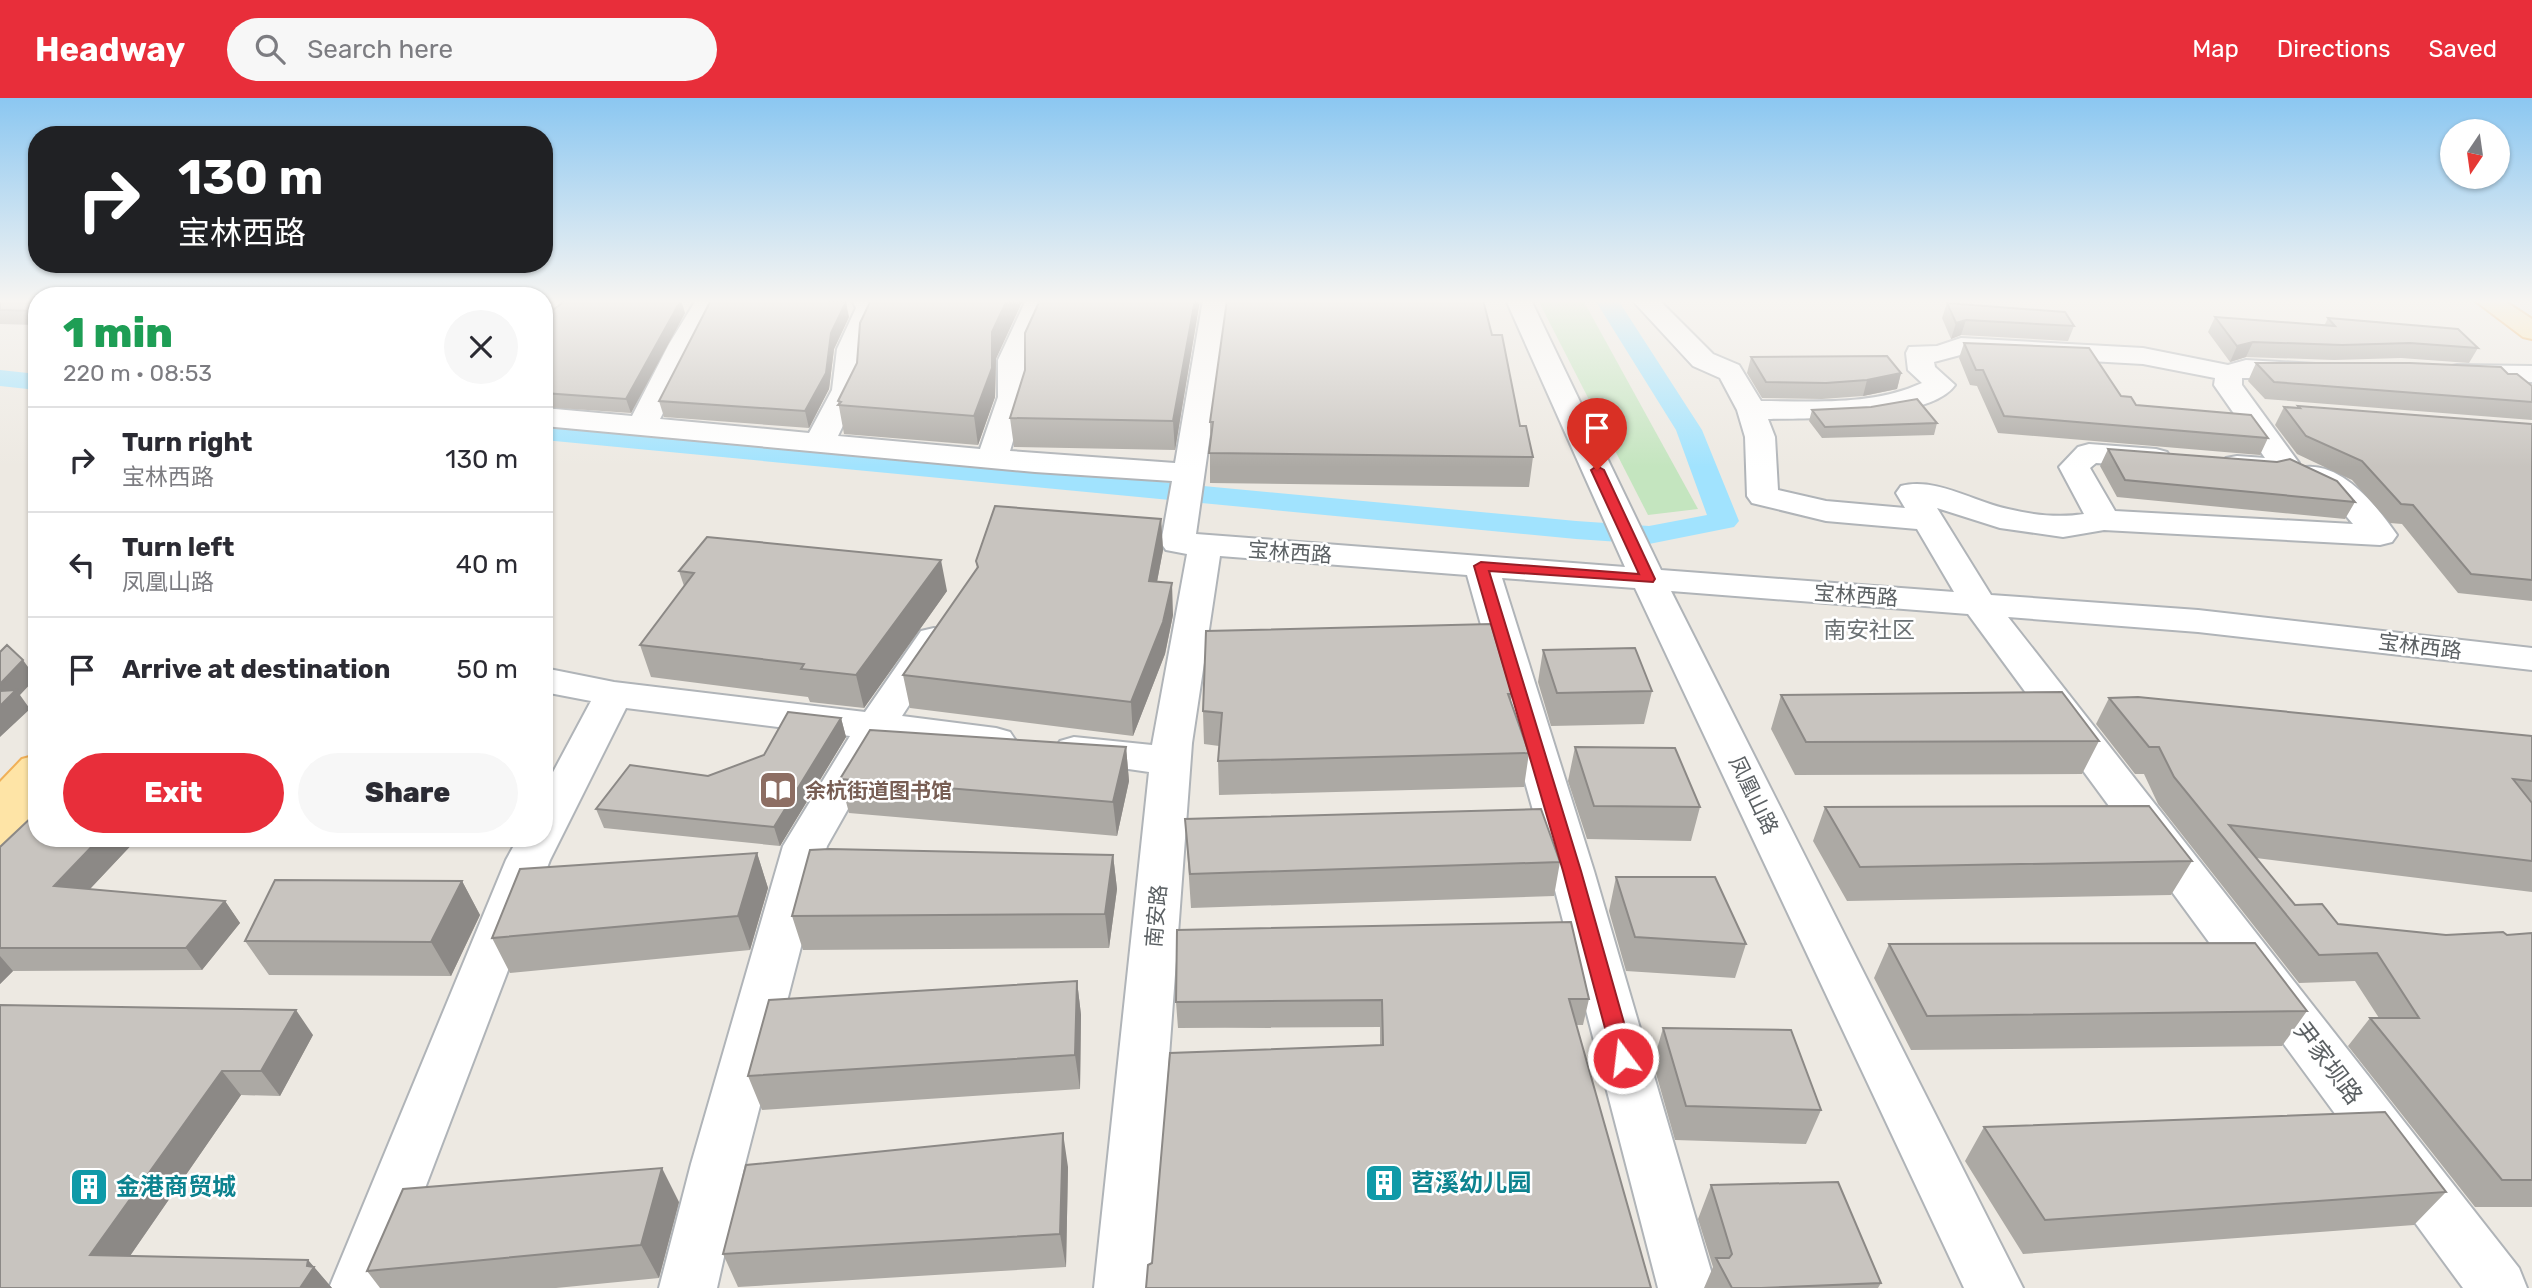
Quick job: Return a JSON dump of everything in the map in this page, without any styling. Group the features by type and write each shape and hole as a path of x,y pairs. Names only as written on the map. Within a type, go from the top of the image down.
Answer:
{"main road":[{"path":"0,807 28,778"},
{"path":"0,843 28,815"}],"street":[{"path":"642,426 676,356"},
{"path":"819,443 846,390 849,356"},
{"path":"992,459 1012,397 1014,356"},
{"name":"南安路","path":"1124,1288 1191,544 1187,486 1207,356"},
{"name":"凤凰山路","path":"1544,356 1633,547 1994,1288"},
{"path":"1699,356 1728,371 1751,410 1760,437 1763,496 1826,511 1928,520"},
{"path":"1751,410 1856,409 1922,395 1941,385 1922,370 1919,356"},
{"path":"2135,356 2229,373 2246,368 2334,371"},
{"path":"2427,371 2532,374"},
{"path":"2229,373 2228,385 2284,463 2340,489 2379,535 2104,520 2074,467 2089,453 2268,467 2284,463"},
{"path":"2245,409 2286,412"},
{"path":"553,418 992,459 1187,486"},
{"name":"尹家坝路","path":"2104,520 2063,527 2000,518 1957,502 1912,493 1979,604 2498,1288"},
{"name":"宝林西路","path":"1191,544 1481,566 1633,547 1979,604 2198,621 2532,659"},
{"path":"1481,566 1572,871 1687,1288"},
{"path":"688,1288 718,1164 805,846 875,727 956,607"},
{"path":"553,682 614,694 1170,761"},
{"path":"553,813 614,694"},
{"path":"358,1288 536,847"}],"green space":[{"path":"1566,356 1614,356 1698,509 1648,515"}],"building":[{"path":"553,356 650,356 626,399 553,394"},
{"path":"682,356 828,356 826,373 805,411 659,401"},
{"path":"858,356 992,356 992,368 974,416 838,405 857,363"},
{"path":"1025,356 1185,356 1173,421 1010,418 1025,370"},
{"path":"1219,356 1506,356 1520,426 1526,426 1533,457 1209,453 1213,422 1210,422"},
{"path":"1887,356 1901,373 1867,380 1826,383 1766,382 1751,357"},
{"path":"1970,356 2094,356 2121,396 2131,397 2136,405 2251,415 2268,438 2004,416 1983,370 1976,370"},
{"path":"2256,363 2410,363 2501,367 2508,374 2517,374 2532,386 2532,402 2274,382"},
{"path":"1917,399 1937,423 1825,427 1812,410 1871,407"},
{"path":"2298,406 2532,424 2532,580 2471,574 2413,505 2401,504 2362,461 2306,436 2284,407 2300,408"},
{"path":"2108,449 2277,462 2290,459 2337,481 2355,502 2125,480"},
{"path":"995,506 1161,519 1149,581 1172,583 1163,622 1131,702 903,675 978,567 976,561"},
{"path":"707,537 941,560 856,675 801,669 804,664 640,645 694,573 679,571"},
{"path":"1491,624 1512,694 1508,694 1529,753 1218,761 1222,713 1203,711 1206,631"},
{"path":"7,645 23,660 0,684 0,652"},
{"path":"1635,648 1652,691 1557,693 1543,650"},
{"path":"16,690 0,706 0,691"},
{"path":"2062,692 2099,741 1806,742 1781,695"},
{"path":"2138,697 2532,736 2532,781 2513,779 2532,803 2532,861 2229,825 2295,905 2322,904 2338,924 2446,935 2532,933 2532,1180 2502,1180 2370,1018 2419,1018 2377,953 2319,955 2174,777 2159,747 2149,747 2109,698"},
{"path":"788,712 841,718 774,827 596,809 630,765 708,776 764,755"},
{"path":"870,730 1126,747 1113,802 840,779"},
{"path":"1575,747 1675,748 1700,807 1594,806"},
{"path":"2149,806 2192,861 1860,867 1825,807"},
{"path":"1541,809 1560,862 1190,874 1185,819"},
{"path":"28,821 28,847 91,847 54,886 225,901 186,948 0,948 0,847"},
{"path":"810,850 1113,855 1105,914 792,916"},
{"path":"757,853 738,916 492,938 520,869"},
{"path":"1616,877 1715,877 1746,944 1635,937"},
{"path":"275,880 462,881 431,942 245,941"},
{"name":"苕溪幼儿园","path":"1571,922 1589,999 1569,999 1651,1288 1146,1288 1148,1265 1152,1263 1170,1053 1383,1045 1382,1000 1176,1002 1177,930"},
{"path":"2255,943 2307,1011 1927,1016 1889,944"},
{"path":"1077,981 1075,1055 748,1076 769,1000"},
{"path":"0,1005 296,1010 261,1071 222,1071 90,1255 308,1260 307,1266 314,1267 300,1288 0,1288"},
{"path":"1663,1028 1791,1030 1821,1110 1686,1106"},
{"path":"2385,1112 2446,1192 2045,1220 1984,1127"},
{"path":"1063,1133 1060,1234 723,1254 746,1165"},
{"path":"662,1168 641,1245 367,1271 403,1189"},
{"path":"1838,1182 1881,1283 1732,1288 1716,1258 1729,1258 1732,1254 1711,1185"}],"waterway":[{"path":"553,433 1576,530 1649,535 1724,521 1689,430 1641,356"},
{"path":"0,378 28,381"}],"place":[{"name":"余杭街道图书馆","path":"778,790"},
{"name":"苕溪幼儿园","path":"1384,1183"},
{"name":"金港商贸城","path":"89,1187"}],"district":[{"name":"南安社区","path":"1869,630"}],"route":[{"path":"1597,470 1648,579 1481,566 1572,871 1623,1058"}]}
